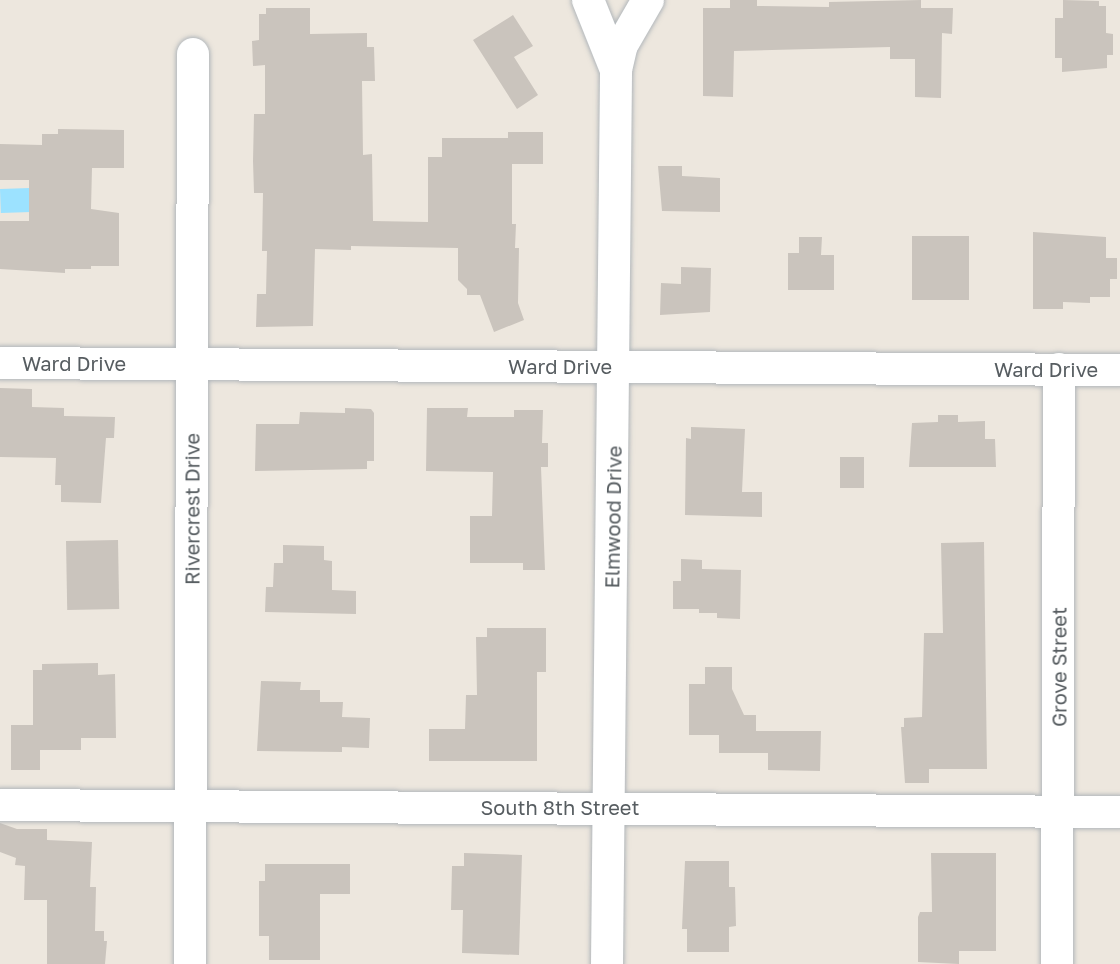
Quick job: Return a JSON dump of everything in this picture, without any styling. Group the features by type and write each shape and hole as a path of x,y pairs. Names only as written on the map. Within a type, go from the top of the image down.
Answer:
{"street":[{"name":"Elmwood Drive","path":"588,0 616,70"},
{"name":"Elmwood Drive","path":"607,964 615,367 616,70 622,45 648,0"},
{"name":"Rivercrest Drive","path":"190,964 193,54"},
{"name":"Ward Drive","path":"0,363 1120,370"},
{"name":"Grove Street","path":"1057,964 1059,369"},
{"name":"South 8th Street","path":"0,805 1120,812"}],"water":[{"path":"30,188 31,212 1,213 0,189"}],"building":[{"path":"730,0 757,0 757,6 829,7 829,2 921,0 921,8 953,8 952,34 942,33 941,98 915,97 915,59 890,59 890,47 734,51 733,97 703,96 703,8 730,8"},
{"path":"1063,0 1099,1 1099,6 1106,6 1106,33 1113,34 1113,55 1107,55 1107,68 1062,72 1062,58 1055,58 1055,18 1063,18"},
{"path":"266,8 310,8 310,34 367,33 367,47 374,47 375,81 362,81 363,155 372,154 373,221 428,222 428,157 442,157 442,138 508,138 508,132 543,132 543,164 512,164 512,224 516,224 515,248 519,248 518,303 524,320 494,332 480,295 467,295 467,289 458,280 458,248 351,246 351,250 315,249 313,326 256,327 257,294 266,294 267,251 262,251 263,193 254,193 254,114 265,114 265,65 253,66 252,41 259,40 259,14 266,14"},
{"path":"513,15 533,46 514,57 538,95 517,109 473,40"},
{"path":"58,129 124,130 124,168 92,168 91,209 119,213 119,266 65,269 65,273 0,269 0,221 29,221 29,180 0,180 0,144 42,145 42,134 58,134"},
{"path":"658,166 682,166 682,176 720,178 720,212 662,211"},
{"path":"1033,232 1106,237 1106,258 1117,258 1117,279 1110,279 1110,297 1090,297 1090,303 1063,302 1063,309 1033,309"},
{"path":"912,236 969,236 969,300 912,300"},
{"path":"799,237 822,237 821,255 834,255 834,290 788,290 788,253 799,253"},
{"path":"681,267 711,268 710,312 660,315 661,283 681,284"},
{"path":"0,388 32,389 32,407 64,408 64,416 115,417 114,438 106,438 101,503 61,502 61,485 55,485 56,458 0,457"},
{"path":"345,408 371,409 374,413 374,461 367,461 367,469 255,471 256,424 299,424 300,412 345,413"},
{"path":"427,408 468,408 467,417 514,417 514,410 543,410 542,443 548,443 548,467 541,467 545,570 523,570 523,563 470,563 470,516 492,516 493,472 426,471"},
{"path":"938,415 958,415 958,422 985,421 985,439 995,439 996,467 909,467 912,423 938,422"},
{"path":"691,427 745,429 742,492 762,492 762,517 685,515 686,438 691,439"},
{"path":"840,457 864,457 864,488 840,488"},
{"path":"118,540 119,609 67,610 66,541"},
{"path":"984,542 987,769 929,769 929,783 905,783 901,727 904,727 904,718 922,717 924,633 943,633 941,543"},
{"path":"283,545 324,546 324,560 332,561 332,590 356,591 356,614 265,612 266,587 273,587 274,563 283,563"},
{"path":"681,559 702,560 702,569 741,570 740,619 717,618 717,613 699,613 699,609 673,609 673,581 681,581"},
{"path":"487,628 546,628 546,672 537,672 537,761 429,761 429,729 465,729 466,695 477,695 476,637 487,637"},
{"path":"98,663 98,675 115,674 116,738 81,738 81,750 40,750 40,770 11,770 11,725 33,725 33,670 42,670 42,664"},
{"path":"705,667 732,667 732,689 744,715 756,715 756,731 821,731 820,771 768,770 768,753 719,753 719,735 689,735 689,684 705,684"},
{"path":"261,681 301,682 300,690 320,690 320,702 343,702 342,717 370,718 369,748 342,747 342,752 257,751"},
{"path":"0,823 17,829 47,829 47,840 92,842 90,887 96,887 95,931 104,931 104,941 107,941 105,964 47,964 47,900 24,900 25,866 15,865 16,858 0,852"},
{"path":"464,853 522,855 519,955 462,953 463,910 451,910 452,866 464,866"},
{"path":"931,853 996,853 996,951 959,951 959,964 918,962 918,917 920,912 932,912"},
{"path":"685,861 729,861 729,887 735,887 736,926 729,927 729,952 687,952 687,929 682,929"},
{"path":"265,864 350,864 350,894 320,894 320,960 269,960 269,936 259,936 259,881 265,881"}]}
